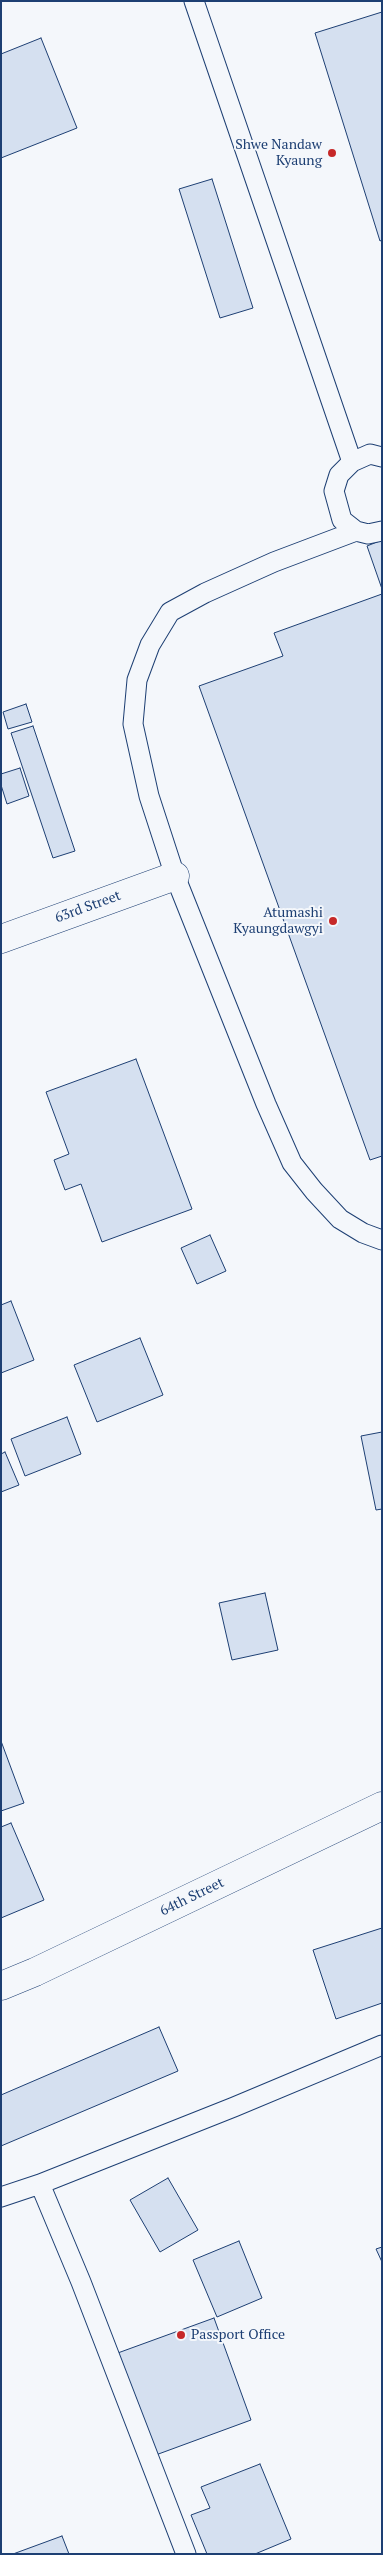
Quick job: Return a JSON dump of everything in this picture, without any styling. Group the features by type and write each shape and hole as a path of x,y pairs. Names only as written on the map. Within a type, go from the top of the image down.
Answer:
{"street":[{"name":"63rd Street","path":"1,939 175,876"},
{"name":"64th Street","path":"1,1986 382,1806"}],"lane":[{"path":"194,1 352,462"},
{"path":"382,457 370,454 352,462 339,475 334,491 342,520 356,531 368,534 382,531"},
{"path":"356,531 274,562 170,612 150,645 137,680 133,724 150,796 175,876 262,1095 292,1163 314,1192 340,1219 363,1233 382,1240"},
{"path":"1,2197 40,2184 234,2108 382,2045"},
{"path":"40,2184 81,2282 186,2554"}],"building":[{"path":"382,12 382,240 380,241 315,33"},
{"path":"41,38 77,128 1,158 1,54"},
{"path":"212,179 253,308 220,318 179,189"},
{"path":"382,540 382,589 367,546"},
{"name":"Atumashi Kyaungdawgyi","path":"382,594 382,1156 370,1160 199,686 283,656 274,633"},
{"path":"26,704 32,722 8,729 3,712"},
{"path":"33,726 75,851 53,858 11,733"},
{"path":"20,768 29,796 7,804 1,785 1,774"},
{"path":"136,1059 192,1209 102,1242 81,1184 65,1190 54,1160 69,1154 46,1092"},
{"path":"210,1235 226,1271 197,1284 181,1248"},
{"path":"11,1301 34,1360 1,1373 1,1305"},
{"path":"140,1338 163,1395 97,1422 74,1365"},
{"path":"67,1417 81,1454 25,1476 11,1439"},
{"path":"382,1432 382,1509 376,1510 361,1436"},
{"path":"5,1452 19,1485 1,1492 1,1454"},
{"path":"265,1593 278,1650 232,1660 219,1603"},
{"path":"1,1741 24,1803 1,1811"},
{"path":"11,1823 44,1900 1,1918 1,1827"},
{"path":"382,1928 382,2003 336,2019 313,1950"},
{"path":"159,2027 178,2071 1,2146 1,2095"},
{"path":"168,2178 198,2230 160,2252 130,2200"},
{"path":"239,2241 262,2298 217,2317 193,2260"},
{"path":"382,2247 382,2262 376,2249"},
{"path":"214,2318 251,2420 153,2456 115,2354"},
{"path":"260,2464 291,2539 255,2554 207,2554 191,2515 210,2508 201,2487"},
{"path":"62,2536 69,2554 13,2554"}],"place":[{"name":"Shwe Nandaw Kyaung","path":"332,153"},
{"name":"Atumashi Kyaungdawgyi","path":"333,921"},
{"name":"Passport Office","path":"181,2335"}]}
